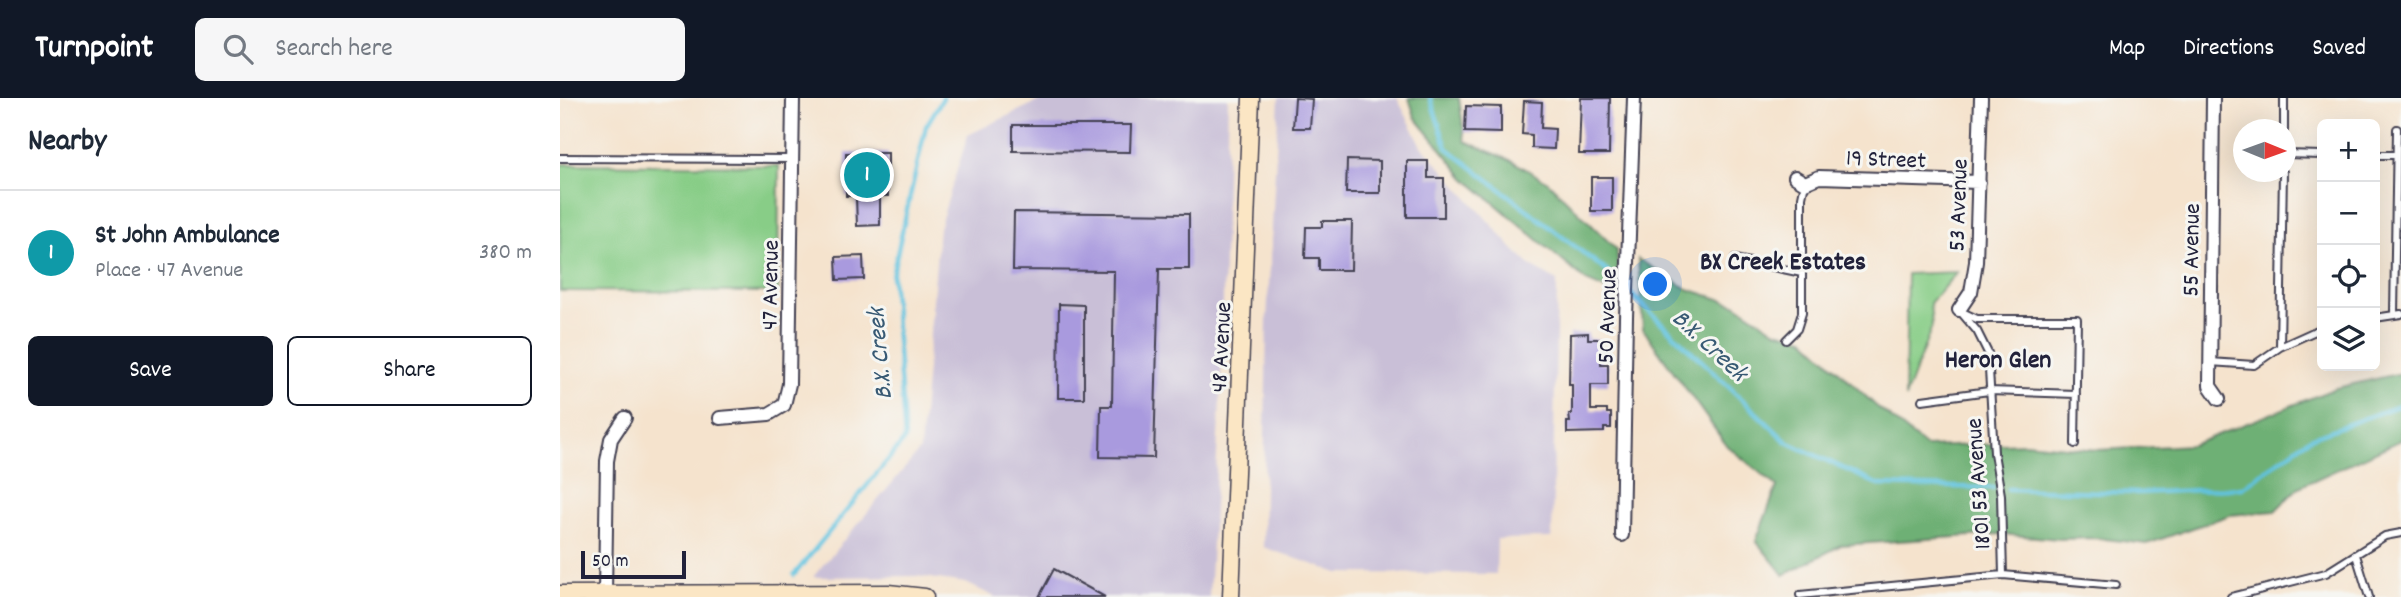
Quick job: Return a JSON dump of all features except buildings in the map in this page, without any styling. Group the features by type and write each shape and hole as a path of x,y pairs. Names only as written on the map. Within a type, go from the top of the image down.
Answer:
{"main road":[{"name":"48 Avenue","path":"1231,596 1251,163 1251,98"},
{"path":"560,594 925,597"}],"street":[{"name":"47 Avenue","path":"720,418 769,414 784,405 789,384 793,98"},
{"name":"50 Avenue","path":"1622,535 1634,98"},
{"name":"53 Avenue","path":"1959,310 1970,292 1976,262 1981,98"},
{"name":"55 Avenue","path":"2213,98 2210,386 2219,399"},
{"name":"19 Street","path":"1800,180 1819,177 1979,182"},
{"path":"605,594 607,461 611,439 625,418"}],"lane":[{"path":"2284,98 2284,119"},
{"path":"2380,317 2398,314 2397,129"},
{"path":"2296,154 2317,155"},
{"path":"2380,155 2396,155"},
{"path":"560,158 792,159"},
{"path":"1786,340 1797,329 1802,313 1800,180"},
{"path":"2280,347 2283,182"},
{"path":"1735,260 1802,273"},
{"path":"1959,310 1977,319 2077,319 2075,444"},
{"name":"1801 53 Avenue","path":"1959,310 1977,331 1988,353 1994,453 2001,495 2003,575"},
{"path":"2210,362 2254,365 2280,347 2317,330"},
{"name":"1801 53 Avenue","path":"1922,400 1989,391 2076,394"},
{"path":"2231,597 2326,573 2385,536 2401,533"},
{"path":"2356,555 2369,597"},
{"name":"1801 53 Avenue","path":"1800,594 2003,575 2116,586"}],"shaded area":[{"path":"1045,98 1228,98 1221,383 1209,597 995,597 966,583 917,576 813,577 920,450 939,228 968,135"},
{"path":"1279,98 1397,98 1422,146 1513,249 1531,266 1557,281 1552,538 1497,539 1496,574 1338,573 1263,547 1267,319"}],"green space":[{"path":"1409,98 1459,98 1465,141 1512,161 1548,182 1617,250 1618,295 1586,281 1465,178 1415,117"},
{"path":"560,164 779,166 778,292 560,291"},
{"path":"1638,259 1688,289 1735,304 1776,331 1804,338 1875,405 1926,447 2026,443 2097,450 2192,445 2336,388 2401,373 2401,440 2299,487 2275,511 2230,515 2147,544 2096,538 2059,539 2000,534 1841,545 1784,575 1756,541 1777,486 1727,446 1643,329"},
{"path":"1957,272 1930,303 1932,326 1905,398 1907,274"}],"waterway":[{"name":"B.X. Creek","path":"794,575 905,439 892,276 926,126 943,98"},
{"name":"B.X. Creek","path":"1430,98 1447,148 1625,288"},
{"name":"B.X. Creek","path":"1631,294 1787,442 1879,485 1993,488"},
{"name":"B.X. Creek","path":"2008,489 2137,493 2242,488 2310,438 2401,405"}],"place":[{"name":"St John Ambulance","path":"867,175"}],"district":[{"name":"BX Creek Estates","path":"1783,260"},
{"name":"Heron Glen","path":"1998,358"}]}
